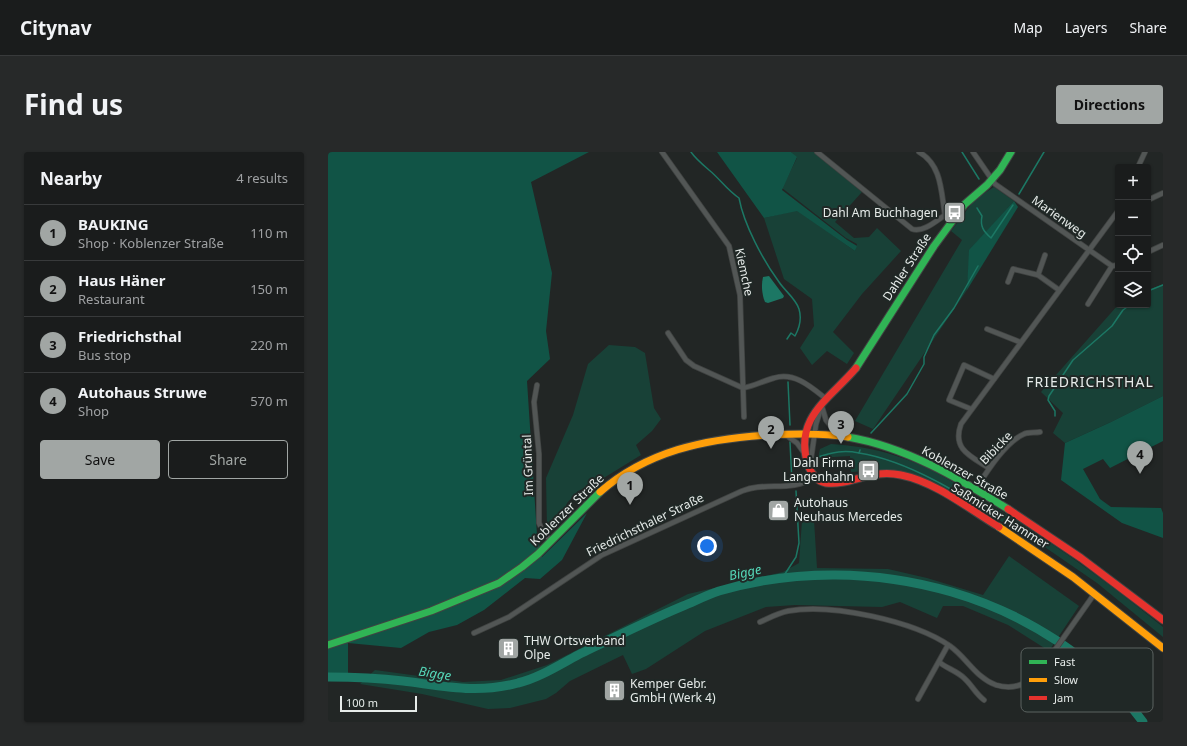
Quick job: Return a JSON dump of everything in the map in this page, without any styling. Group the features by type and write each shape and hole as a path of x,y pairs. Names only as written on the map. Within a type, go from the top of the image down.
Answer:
{"main road":[{"name":"Dahler Straße","path":"810,434 812,416 857,366 929,252 952,220 971,198 1000,170 1011,152"},
{"name":"Koblenzer Straße","path":"328,645 412,619 488,588 506,579 551,541 599,492 625,472 642,462 682,447 704,441 785,434 839,436 871,442 911,455 975,490 1035,526 1088,562 1163,620"},
{"path":"810,434 805,454 814,477"},
{"name":"Saßmicker Hammer","path":"814,477 822,482 834,483 879,472 896,474 916,480 1026,543 1095,593 1163,648"}],"street":[{"name":"Kiemche","path":"662,152 729,246 740,295 744,417"},
{"path":"817,152 912,229 916,230 924,228 945,215"},
{"path":"920,152 929,158"},
{"path":"926,152 935,166 938,175 945,215 952,220"},
{"name":"Marienweg","path":"973,152 995,184 1112,266"},
{"path":"1139,164 1145,152"},
{"path":"1151,199 1163,193"},
{"path":"989,468 965,452 958,441 958,432 961,424 1115,215"},
{"path":"1151,251 1163,245"},
{"path":"1038,276 1045,255"},
{"path":"1088,304 1112,266 1115,266"},
{"path":"1008,282 1013,269 1038,276 1059,290"},
{"path":"986,329 1020,342"},
{"path":"668,333 686,360 694,366 743,388 775,378 790,377 806,384 824,401 826,420 839,436"},
{"path":"972,409 949,400 964,365 994,379"},
{"name":"Im Grüntal","path":"537,385 534,402 538,454 539,523 543,532 551,541"},
{"name":"Bibicke","path":"975,490 989,468 1011,443 1024,434 1040,432"},
{"path":"785,434 797,443 805,454"},
{"path":"810,434 810,466"},
{"name":"Friedrichsthaler Straße","path":"474,633 509,617 602,555 742,491 762,486 794,486 814,477"},
{"path":"1056,648 1095,593"},
{"path":"760,622 779,613 793,610 836,611 897,623 934,636 948,644 984,679 997,685 1008,687 1021,685"},
{"path":"918,699 948,644"},
{"path":"939,662 948,670 962,676 975,692 984,700"}],"shaded area":[{"path":"328,152 589,152 531,182 552,273 546,331 550,359 527,381 537,535 542,557 587,513 562,560 540,579 525,578 484,610 457,625 429,632 401,648 348,643 348,674 328,676"},
{"path":"717,152 791,152 797,157 782,190 857,246 855,251 797,211 764,218"},
{"path":"791,152 814,152 862,192 835,222 854,238 869,237 877,228 901,251 862,294 833,332 854,353 847,364 827,351 812,365 800,348 814,326 812,299 784,279 764,218 797,210 855,251 857,244 846,238 782,188 797,158"},
{"path":"994,187 1014,201 970,250 967,290 873,429 855,421 962,240 951,231 975,199"},
{"path":"1014,201 1018,207 967,290 969,250"},
{"path":"769,276 784,296 783,298 768,303 765,302 764,299 762,283 763,277"},
{"path":"1163,284 1163,396 1065,443 1053,433 1063,413 1041,392 1115,308 1151,308 1151,289"},
{"path":"609,345 635,347 645,353 654,408 661,419 652,431 636,445 641,455 594,484 578,491 567,503 564,513 557,521 547,527 546,478 573,415 588,364"},
{"path":"1163,396 1163,441 1110,468 1103,459 1083,469 1100,499 1111,507 1161,508 1163,513 1163,538 1122,523 1061,480 1065,443"},
{"path":"831,444 861,447 879,451 918,464 946,478 1030,529 1098,576 1163,627 1163,637 1097,583 1036,541 949,492 916,478 890,470 851,472 850,456 818,458 820,449"},
{"path":"802,520 814,520 817,568 888,569 927,578 983,595 1009,556 1079,606 1051,648 1044,648 1008,625 963,606 943,606 937,618 900,602 882,607 795,605 766,607 705,631 646,669 632,674 623,655 570,681 546,699 510,708 488,709 422,694 360,684 375,670 463,682 501,680 547,665 688,594 783,572 799,563"}],"waterway":[{"path":"691,152 731,192 739,198 745,219 761,253 779,282 798,305 800,316 799,326 795,336 791,333 787,339"},
{"path":"962,152 979,179"},
{"path":"1019,194 1044,152"},
{"path":"977,208 982,216 981,223 983,228 991,238 1013,205"},
{"path":"871,433 907,394 924,364 924,357 934,335 954,308 978,266"},
{"path":"1151,290 1163,285"},
{"path":"1055,416 1055,411 1048,400 1049,396 1073,360 1112,326 1126,308"},
{"path":"788,382 790,425"},
{"path":"790,442 792,482"},
{"path":"818,457 838,452 859,453 860,450"},
{"path":"859,453 878,457 907,467 975,502 981,504 984,502"},
{"path":"783,577 796,557 799,543 796,491"},
{"name":"Bigge","path":"328,677 384,679 474,689 518,683 541,675 630,630 719,591 776,579 835,575 894,579 952,592 1007,613 1058,641 1067,648"},
{"name":"Bigge","path":"1134,712 1143,722"}],"traffic: fast":[{"path":"856,368 934,246 965,204 987,185 1000,170 1011,152"},
{"path":"848,437 890,448 911,456 951,475 1008,509"},
{"path":"328,645 431,611 499,583 538,554 600,492"}],"traffic: slow":[{"path":"600,492 637,466 657,457 699,444 766,435 817,434 848,437"},
{"path":"999,527 1073,577 1163,648"}],"traffic: jam":[{"path":"856,368 826,399 810,421 806,434 805,448 808,465 814,476 822,482 835,483 871,475 890,473 901,475 939,490 999,527"},
{"path":"1008,509 1081,558 1163,620"}],"place":[{"name":"Dahl Am Buchhagen","path":"954,213"},
{"name":"Friedrichsthal","path":"841,444"},
{"name":"Haus Häner","path":"771,449"},
{"name":"Dahl Firma Langenhahn","path":"869,470"},
{"name":"Autohaus Struwe","path":"1140,474"},
{"name":"BAUKING","path":"630,505"},
{"name":"Autohaus Neuhaus Mercedes","path":"779,510"},
{"name":"THW Ortsverband Olpe","path":"508,648"},
{"name":"Kemper Gebr. GmbH (Werk 4)","path":"615,691"}],"district":[{"name":"FRIEDRICHSTHAL","path":"1090,382"}]}
